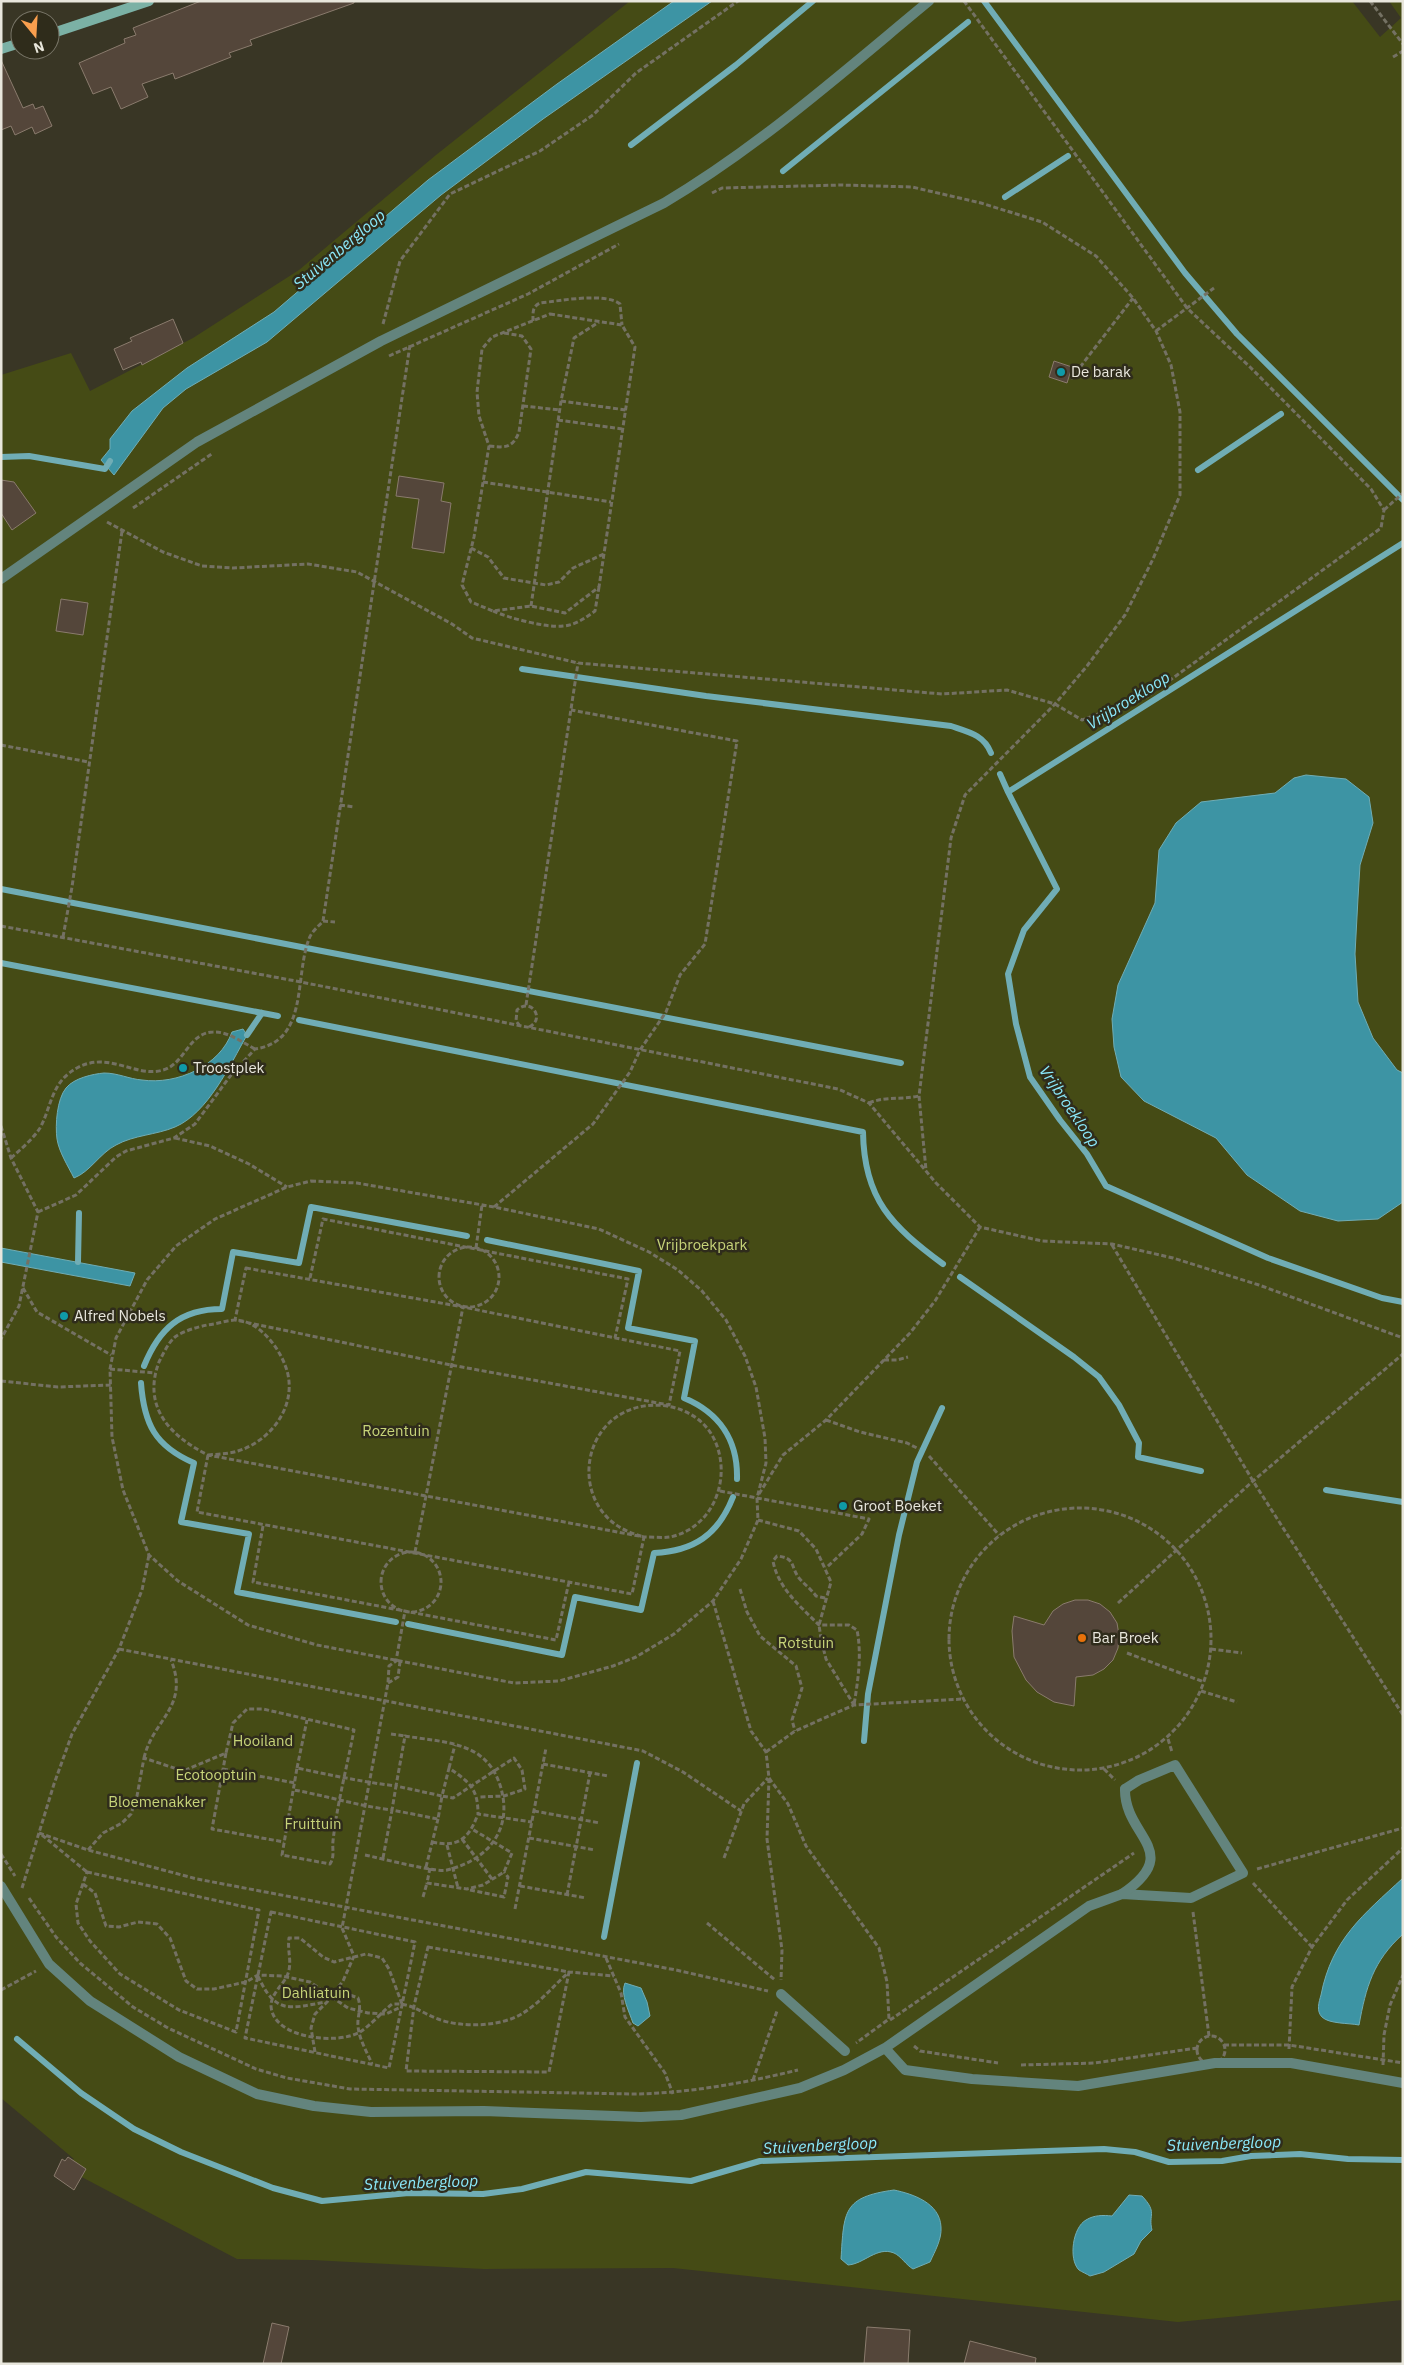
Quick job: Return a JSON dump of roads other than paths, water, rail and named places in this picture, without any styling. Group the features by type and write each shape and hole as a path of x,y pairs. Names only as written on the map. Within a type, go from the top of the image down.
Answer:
{"main road":[{"path":"60,31 149,1"}],"street":[{"path":"1,579 197,442 372,346 664,203 695,184 758,141 929,1"},
{"path":"1,1886 49,1964 90,2001 179,2057 257,2094 314,2106 371,2112 484,2111 641,2117 681,2115 800,2088 844,2070 903,2036 1089,1906 1122,1894 1138,1884 1149,1870 1151,1852 1125,1800 1125,1789 1139,1780 1175,1765 1243,1873 1190,1898 1122,1894"},
{"path":"781,1994 845,2051"},
{"path":"885,2048 905,2070 972,2079 1078,2086 1215,2063 1291,2063 1403,2083"}],"water":[{"path":"674,1 712,1 543,119 441,195 267,342 186,389 163,408 114,475 101,460 110,449 110,439 132,411 187,368 274,312 428,180 557,84"},
{"path":"1306,775 1346,779 1369,797 1373,823 1360,865 1358,898 1355,954 1358,1002 1373,1038 1397,1070 1403,1073 1403,1202 1378,1219 1338,1221 1300,1211 1247,1175 1216,1138 1144,1101 1121,1077 1114,1047 1112,1019 1118,985 1155,903 1159,850 1176,823 1201,802 1275,793 1294,778"},
{"path":"243,1029 247,1035 217,1087 198,1111 175,1127 130,1139 110,1148 85,1171 74,1178 60,1149 56,1133 59,1105 63,1093 69,1085 84,1077 104,1073 155,1081 183,1076 196,1071 218,1055 232,1032"},
{"path":"1,1248 135,1273 130,1286 1,1262"},
{"path":"1403,1878 1403,1934 1384,1954 1372,1975 1359,2025 1325,2019 1319,2012 1319,2003 1326,1975 1341,1943 1362,1917"},
{"path":"625,1983 641,1988 647,2002 650,2016 638,2026 633,2023 626,2003"},
{"path":"894,2190 917,2197 931,2206 936,2212 941,2227 940,2236 930,2262 913,2269 897,2254 888,2251 876,2253 860,2262 848,2265 841,2259 843,2229 850,2209 856,2202 865,2197"},
{"path":"1129,2195 1142,2196 1150,2206 1152,2230 1141,2241 1134,2254 1104,2272 1090,2276 1079,2270 1073,2251 1078,2229 1089,2218 1112,2216"}],"waterway":[{"path":"631,145 736,65 813,1"},
{"path":"984,1 1185,273 1237,334 1403,500"},
{"path":"783,171 968,22"},
{"path":"1005,197 1068,156"},
{"path":"1198,470 1281,414"},
{"name":"Stuivenbergloop","path":"1,457 29,456 105,469 110,461"},
{"name":"Vrijbroekloop","path":"1403,543 1008,792 1057,889 1024,930 1008,974 1016,1024 1030,1077 1087,1154 1106,1186 1268,1258 1382,1298 1403,1302"},
{"path":"522,669 706,696 951,726 970,732 980,738 991,753"},
{"path":"1000,774 1008,792"},
{"path":"1,889 901,1063"},
{"path":"1,963 278,1016"},
{"path":"247,1035 262,1013"},
{"path":"299,1020 863,1132 869,1176 875,1194 884,1209 909,1237 943,1264"},
{"path":"144,1366 157,1341 173,1324 183,1317 194,1313 222,1309 233,1252 299,1263 311,1207 467,1236"},
{"path":"78,1262 79,1213"},
{"path":"487,1240 639,1271 628,1328 695,1341 684,1398 708,1412 724,1430 734,1452 737,1479"},
{"path":"960,1277 1074,1357 1099,1377 1119,1405 1139,1443 1138,1457 1201,1471"},
{"path":"141,1383 145,1410 154,1432 170,1449 194,1463 181,1522 249,1534 237,1592 396,1622"},
{"path":"864,1741 868,1694 899,1535 917,1462 942,1408"},
{"path":"1326,1490 1403,1502"},
{"path":"408,1624 562,1655 575,1597 641,1610 654,1553 681,1549 703,1538 720,1521 733,1497"},
{"path":"604,1937 637,1763"},
{"name":"Stuivenbergloop","path":"17,2039 81,2093 134,2129 181,2152 273,2188 322,2201 409,2193 483,2194 522,2189 586,2172 691,2181 760,2161 1104,2149 1135,2152 1169,2162 1222,2161 1251,2156 1300,2154 1348,2159 1403,2160"}],"place":[{"name":"De barak","path":"1061,372"},
{"name":"Troostplek","path":"183,1068"},
{"name":"Alfred Nobels","path":"64,1316"},
{"name":"Groot Boeket","path":"843,1506"},
{"name":"Bar Broek","path":"1082,1638"}],"park label":[{"name":"Vrijbroekpark","path":"702,1245"},
{"name":"Rozentuin","path":"396,1431"},
{"name":"Rotstuin","path":"806,1643"},
{"name":"Hooiland","path":"263,1741"},
{"name":"Ecotooptuin","path":"216,1775"},
{"name":"Bloemenakker","path":"157,1802"},
{"name":"Fruittuin","path":"313,1824"},
{"name":"Dahliatuin","path":"316,1993"}]}
